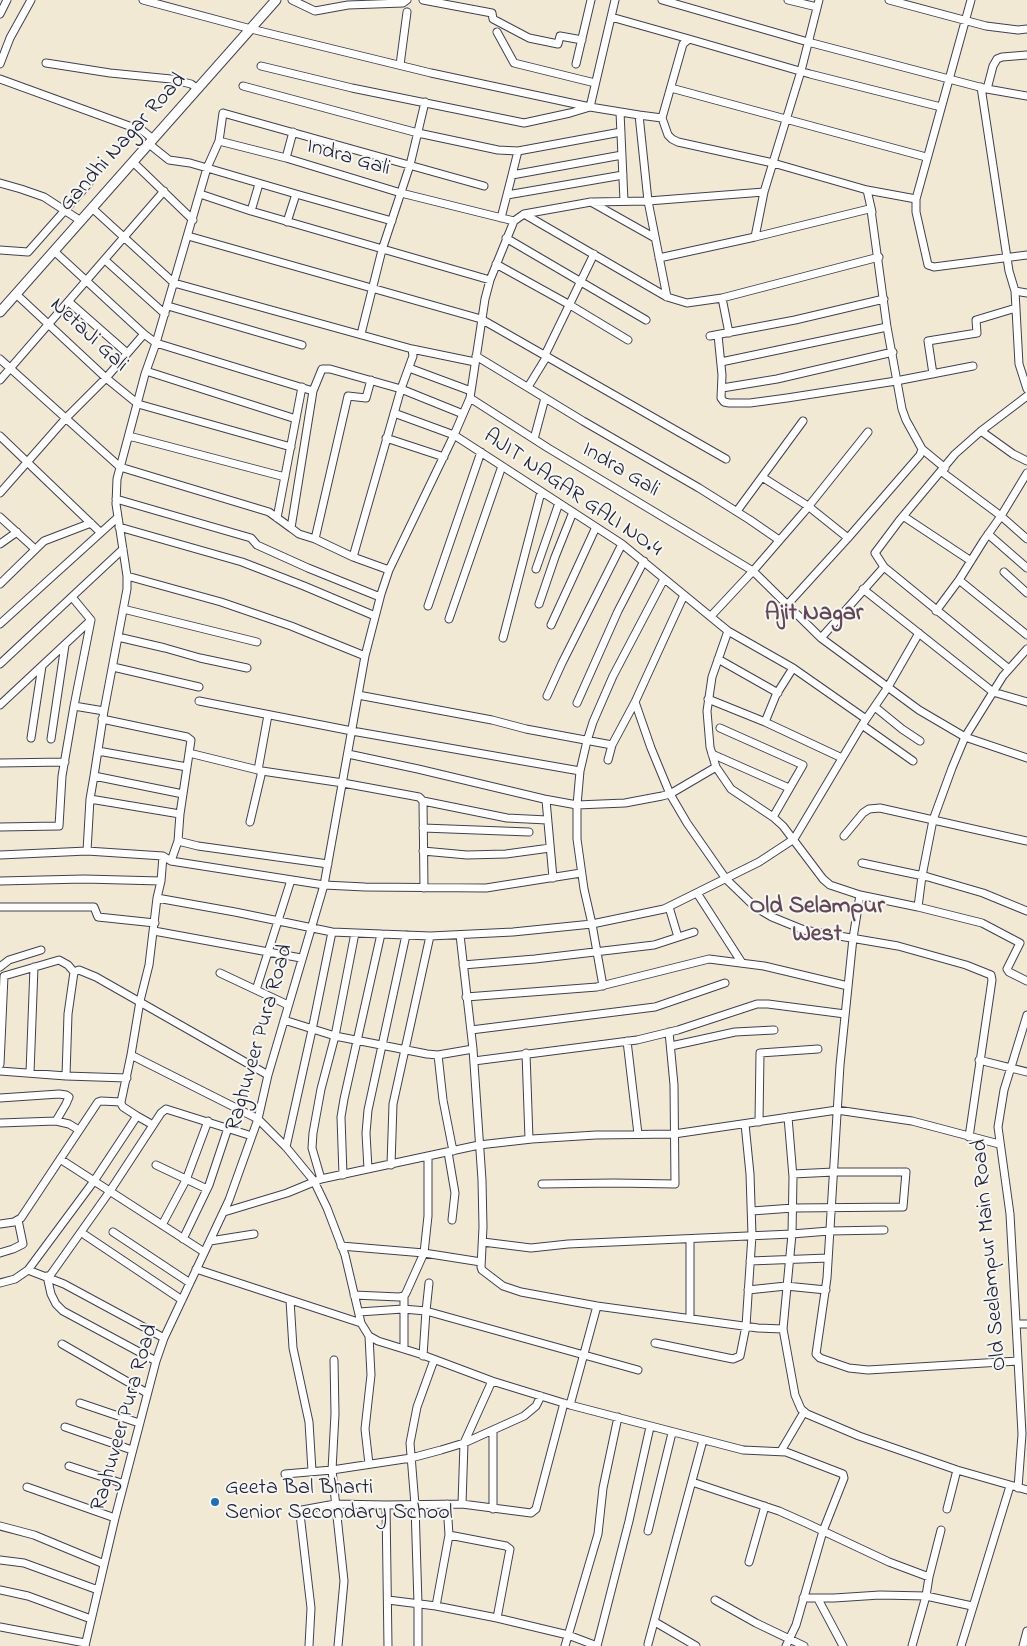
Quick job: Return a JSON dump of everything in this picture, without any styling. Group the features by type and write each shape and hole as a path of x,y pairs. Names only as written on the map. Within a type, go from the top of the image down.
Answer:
{"street":[{"path":"1,9 7,0"},
{"path":"0,64 10,38 31,0"},
{"path":"143,0 400,66 620,112 662,118"},
{"name":"Gandhi Nagar Road","path":"0,312 276,0"},
{"path":"292,0 314,11 348,5 403,3 407,0"},
{"path":"423,0 492,13 493,19 529,38 558,44 560,36 582,40"},
{"path":"576,64 591,0"},
{"path":"590,106 615,0"},
{"path":"662,0 808,42 984,88 1027,96"},
{"path":"755,237 764,192 801,71 818,3 788,0"},
{"path":"889,0 965,21 1002,29 1027,30"},
{"path":"971,0 926,157 916,199 916,212 929,266 934,267 1027,255"},
{"path":"400,66 407,12"},
{"path":"611,17 801,71 941,107"},
{"path":"497,32 514,63 595,83"},
{"path":"688,39 684,44 662,118 668,135 672,139 678,142 773,163 867,190 916,199"},
{"path":"1027,55 997,59 984,88 1006,257 1016,292 1019,364 1027,389"},
{"path":"46,63 110,73 171,79 191,84 198,89"},
{"path":"261,66 352,88 524,123 570,113 590,106"},
{"path":"0,79 144,131 151,142 169,160 207,168 392,221"},
{"path":"243,86 418,133 498,150 518,151 621,132"},
{"path":"671,88 926,157"},
{"path":"360,334 382,250 410,166 425,102"},
{"path":"620,112 624,201"},
{"path":"87,850 90,799 102,719 127,589 127,576 117,518 117,479 146,371 168,306 207,168 219,141 223,113 484,186"},
{"path":"639,115 648,201 667,297"},
{"name":"Indra Gali","path":"294,132 286,158 401,192 515,220"},
{"path":"219,141 286,158"},
{"path":"501,218 518,151"},
{"path":"512,175 622,155"},
{"path":"133,162 193,220"},
{"path":"507,195 623,174"},
{"path":"0,183 34,193 66,210 81,221"},
{"path":"0,250 28,252 89,183"},
{"path":"251,211 259,184"},
{"path":"867,190 872,212 896,381 906,420 922,449 943,470 1027,539"},
{"path":"0,380 164,191"},
{"path":"454,435 470,394 481,319 490,280 515,220 524,214 591,202 648,201 764,192"},
{"path":"200,194 287,222 490,280"},
{"path":"287,222 296,194"},
{"path":"591,202 655,238"},
{"path":"92,208 174,283 412,349 475,359 528,388 737,512 779,540"},
{"path":"659,258 869,209 872,212"},
{"path":"524,214 667,297 693,303 722,298 878,257"},
{"path":"188,236 481,319 726,459"},
{"path":"506,238 646,320"},
{"path":"54,250 156,343 313,391"},
{"path":"528,388 546,356 594,254"},
{"path":"105,260 165,314"},
{"path":"496,264 628,340"},
{"path":"1016,292 1027,293"},
{"name":"NetaJi Gali","path":"16,294 106,378 138,404"},
{"path":"722,298 728,333"},
{"path":"884,299 795,320 714,335 721,362 721,398 724,402 729,403 750,403 896,381 973,366"},
{"path":"69,302 127,353"},
{"path":"168,306 302,345"},
{"path":"933,374 928,341 977,333 976,320 1016,308"},
{"path":"721,362 887,327"},
{"path":"0,493 144,334"},
{"path":"353,558 386,438 413,356 412,349"},
{"path":"722,388 777,379 892,352"},
{"path":"0,359 120,467 269,512 299,534 315,539 353,558 389,570"},
{"name":"Indra Gali","path":"409,368 470,394 534,439 753,571 822,638 919,710 965,737 1027,758"},
{"path":"291,528 313,391 322,369 330,369 401,389 463,414"},
{"path":"146,371 296,419"},
{"path":"315,539 348,396 366,398 371,380"},
{"path":"277,518 302,387"},
{"path":"1009,670 884,567 875,553 902,516 955,454 981,431 1027,396"},
{"path":"534,439 544,398"},
{"path":"138,404 291,447"},
{"name":"AJIT NAGAR GALI NO.4","path":"394,413 454,435 622,544 728,630 793,668 912,761"},
{"path":"737,512 803,421"},
{"path":"981,431 1013,454 1027,461"},
{"path":"711,616 753,571 868,432"},
{"name":"Raghuveer Pura Road","path":"85,1644 132,1450 156,1361 164,1338 224,1212 258,1119 268,1075 301,958 324,885 365,656 380,597 389,570 454,435"},
{"path":"0,436 100,532"},
{"path":"129,436 285,477"},
{"path":"386,438 444,457"},
{"path":"787,605 920,455 922,449"},
{"path":"428,606 481,452"},
{"path":"449,619 502,466"},
{"path":"936,611 959,580 1027,473"},
{"path":"762,477 808,506 848,538"},
{"path":"503,638 541,492"},
{"path":"116,498 251,538 257,545 274,553 380,597"},
{"path":"536,569 559,503"},
{"path":"539,604 573,512"},
{"path":"0,516 35,550"},
{"path":"902,516 971,561"},
{"path":"0,624 117,518"},
{"path":"0,584 44,541 91,523"},
{"path":"119,527 242,562 375,616"},
{"path":"551,625 596,527"},
{"path":"0,544 17,532"},
{"path":"988,534 1027,568"},
{"path":"548,696 562,663 622,544"},
{"path":"0,664 122,549"},
{"path":"577,703 618,611 644,561"},
{"path":"822,638 884,567"},
{"path":"1004,572 1027,593"},
{"path":"127,576 221,602 291,626 365,656"},
{"path":"603,986 581,873 577,839 577,804 580,771 587,740 613,676 664,579"},
{"path":"959,580 1027,635"},
{"path":"863,589 993,692 1027,702"},
{"path":"608,760 612,745 635,702 684,596"},
{"path":"72,597 91,620"},
{"path":"123,608 257,642"},
{"path":"0,705 91,620"},
{"path":"0,828 58,826 65,762 91,620"},
{"path":"728,630 718,658 708,699 707,725 716,767 731,789 772,817 794,839 823,879 840,890 982,923 1027,947"},
{"path":"158,898 332,932 430,936 513,932 592,924 651,913 669,907 759,862 794,839 864,722 888,688 919,632"},
{"path":"118,637 246,668"},
{"path":"51,739 65,644"},
{"path":"918,907 933,820 965,737 993,692 1027,649"},
{"path":"718,658 778,693"},
{"path":"32,738 42,666"},
{"path":"113,667 199,688"},
{"path":"765,722 778,693 793,668"},
{"path":"358,696 492,720 612,745"},
{"path":"708,699 765,722 842,758"},
{"path":"200,701 352,731 580,771"},
{"path":"635,702 670,794 686,823 726,879 756,907 772,917 804,930 898,946 966,965 991,975 992,980 969,1137"},
{"path":"74,706 104,711"},
{"path":"875,707 920,741"},
{"path":"250,822 268,715"},
{"path":"102,719 189,738 191,743 180,814 178,842 171,861"},
{"path":"720,728 803,765 772,817"},
{"path":"98,751 187,767"},
{"path":"189,754 260,770 343,783 419,798 423,801 507,818 548,820"},
{"path":"348,754 546,800 597,805 626,803 670,794 716,767"},
{"path":"712,754 789,788"},
{"path":"0,763 65,762"},
{"path":"94,776 183,794"},
{"path":"90,799 180,814"},
{"path":"546,800 552,878"},
{"path":"423,801 424,888"},
{"path":"844,836 863,813 874,808 1027,841"},
{"path":"423,828 529,832"},
{"path":"178,842 328,864"},
{"path":"423,851 467,855 506,854 550,848"},
{"path":"0,856 87,850 163,856 171,861 324,885 424,888 498,887 581,873"},
{"path":"153,1126 123,1107 120,1102 131,1055 154,931 163,856"},
{"path":"862,863 922,876 983,893 1027,911"},
{"path":"0,881 84,878 161,881"},
{"path":"256,990 291,880"},
{"path":"697,893 742,963"},
{"path":"860,895 853,938 845,1014 826,1290 815,1350 816,1354 820,1358 849,1368 868,1370 1018,1361"},
{"path":"0,908 94,907 98,917 155,922"},
{"path":"669,907 678,937"},
{"path":"154,931 301,958"},
{"path":"286,1147 332,932"},
{"path":"463,965 535,959 597,950 654,945 694,932"},
{"path":"355,933 335,1036 321,1090 312,1148 318,1180 341,1246 361,1323 369,1336 371,1375 365,1429 369,1464"},
{"path":"343,1175 341,1116 381,934"},
{"path":"368,1169 366,1133 368,1110 406,935"},
{"path":"460,935 474,1061 482,1180 483,1242 481,1268 483,1271 503,1286 512,1290 597,1306 746,1326 783,1329"},
{"path":"391,1165 393,1104 430,936"},
{"path":"1020,943 1006,969 1027,981"},
{"path":"0,967 9,960 41,950"},
{"path":"0,1064 4,976 58,960 68,965 74,972 68,1014 66,1076"},
{"path":"466,996 573,990 603,986 699,961 720,960 848,986"},
{"path":"30,1073 34,967"},
{"path":"74,972 77,970 84,971 268,1075"},
{"path":"220,972 288,1005"},
{"path":"471,1030 655,1007 725,983"},
{"path":"474,1061 627,1041 669,1032 756,1004 845,1014"},
{"name":"Old Seelampur Main Road","path":"1018,1488 1022,1446 1016,1324 1010,1214 999,1144 998,1120 1010,1068 1027,1015"},
{"path":"284,1020 335,1036 382,1044 404,1050 438,1055 473,1049"},
{"path":"671,1046 735,1032 774,1030"},
{"path":"542,1184 675,1184 674,1085 669,1032"},
{"path":"627,1041 638,1134"},
{"path":"759,1122 760,1053 818,1049"},
{"path":"526,1053 530,1139"},
{"path":"131,1055 258,1119 318,1180"},
{"path":"438,1055 455,1192 452,1220"},
{"path":"979,1060 1027,1072"},
{"path":"0,1071 126,1078"},
{"path":"0,1098 66,1095 69,1097 56,1121"},
{"path":"0,1224 21,1218 99,1101 120,1102"},
{"path":"156,1361 63,1311 56,1304 48,1276 110,1192 166,1109 252,1136"},
{"path":"224,1212 287,1193 318,1180 479,1145 530,1139 596,1135 674,1134 837,1110 912,1121 999,1144"},
{"path":"0,1283 15,1279 28,1270 94,1181 137,1116"},
{"path":"788,1117 793,1174 792,1234 783,1329 796,1401 804,1412 859,1436 957,1470 1027,1490"},
{"path":"0,1123 56,1121 69,1124 79,1130"},
{"path":"162,1226 186,1180 208,1121"},
{"path":"656,1343 737,1358 740,1356 746,1326 752,1235 746,1124"},
{"path":"183,1239 207,1189 228,1128"},
{"path":"404,1349 404,1296 424,1253 428,1216 428,1157"},
{"path":"60,1158 204,1252"},
{"path":"156,1166 207,1189"},
{"path":"752,1211 792,1208 903,1207 906,1172 793,1174"},
{"path":"0,1253 23,1244 18,1220"},
{"path":"483,1242 530,1248 568,1244 884,1230"},
{"path":"113,1232 190,1283"},
{"path":"210,1241 254,1234"},
{"path":"85,1235 182,1300"},
{"path":"690,1239 690,1318"},
{"path":"341,1246 424,1253 481,1262"},
{"path":"750,1261 828,1258"},
{"path":"196,1269 361,1323"},
{"path":"28,1270 48,1276 98,1301 164,1338"},
{"path":"423,1356 429,1283"},
{"path":"748,1290 787,1286 826,1290"},
{"path":"354,1295 404,1296"},
{"path":"290,1300 293,1348 309,1422 312,1472"},
{"path":"309,1646 311,1608 300,1512 304,1509 335,1504 386,1506 462,1504 528,1514 534,1512 597,1306"},
{"path":"358,1312 403,1308 426,1311 638,1370"},
{"path":"1016,1324 1027,1324"},
{"path":"369,1336 378,1341 492,1381 567,1404 672,1433 743,1450 781,1451 843,1474 844,1478 823,1531 796,1625 788,1643"},
{"path":"62,1344 147,1393"},
{"path":"334,1360 335,1414 332,1470 344,1581 338,1646"},
{"path":"418,1646 415,1505 410,1443 423,1388 434,1360"},
{"path":"462,1504 464,1443 492,1381"},
{"path":"285,1474 332,1470 411,1458 464,1443 531,1411 541,1396"},
{"path":"80,1403 139,1424"},
{"path":"781,1451 804,1412"},
{"path":"565,1646 598,1534 603,1488 618,1417"},
{"path":"65,1427 132,1450"},
{"path":"388,1600 436,1606 497,1618 568,1635 597,1646 623,1548 650,1427"},
{"path":"492,1508 493,1430"},
{"path":"648,1531 672,1433"},
{"path":"648,1644 703,1440"},
{"path":"69,1466 124,1484"},
{"path":"946,1509 957,1470"},
{"path":"692,1482 765,1506 889,1562 929,1577"},
{"path":"961,1646 1007,1485"},
{"path":"27,1487 115,1518"},
{"path":"436,1606 449,1535 447,1504"},
{"path":"386,1506 388,1646"},
{"path":"749,1562 765,1506"},
{"path":"0,1526 34,1535 104,1564"},
{"path":"912,1646 926,1596 940,1530"},
{"path":"449,1535 510,1548 497,1618"},
{"path":"0,1560 24,1563 98,1590"},
{"path":"0,1590 28,1596 91,1619"},
{"path":"803,1598 818,1599 880,1595 926,1596 972,1606"},
{"path":"818,1599 843,1646"},
{"path":"715,1600 788,1643 804,1646"},
{"path":"655,1622 696,1646"},
{"path":"0,1627 85,1644"},
{"path":"1023,1646 1027,1631"}],"place":[{"name":"Geeta Bal Bharti Senior Secondary School","path":"215,1502"}],"district":[{"name":"Ajit Nagar","path":"814,615"},
{"name":"Old Selampur West","path":"817,922"}]}
